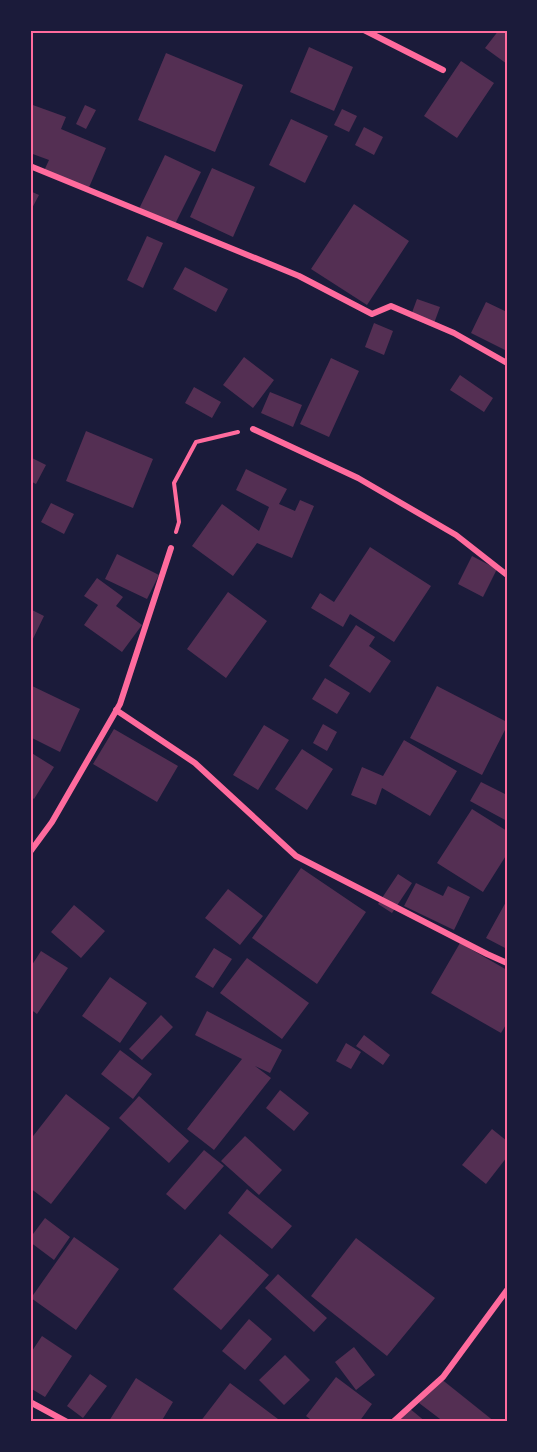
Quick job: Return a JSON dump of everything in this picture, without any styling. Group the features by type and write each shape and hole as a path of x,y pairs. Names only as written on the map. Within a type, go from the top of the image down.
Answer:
{"street":[{"path":"364,30 443,70"},
{"path":"30,166 299,276 372,314 391,306 454,333 507,363"},
{"path":"253,429 368,483 456,535 507,575"},
{"path":"30,852 52,822 116,710 171,548"},
{"path":"116,710 195,763 296,856 507,963"},
{"path":"393,1422 443,1377 507,1290"},
{"path":"30,1402 67,1422"}],"path":[{"path":"171,548 179,522 174,483 196,442 253,429"}],"building":[{"path":"499,30 507,30 507,64 485,48"},
{"path":"309,47 353,67 334,111 290,92"},
{"path":"166,53 243,85 215,152 138,120"},
{"path":"461,61 494,83 457,138 424,116"},
{"path":"30,104 66,117 61,129 106,148 87,192 43,173 49,160 30,153"},
{"path":"85,105 96,110 86,129 76,124"},
{"path":"342,109 357,116 349,132 334,125"},
{"path":"291,119 328,136 305,183 269,165"},
{"path":"364,127 383,137 374,155 355,145"},
{"path":"165,155 201,172 173,228 138,211"},
{"path":"212,168 255,187 233,237 190,217"},
{"path":"30,191 39,195 30,212"},
{"path":"354,204 409,241 367,305 311,269"},
{"path":"147,236 163,243 143,288 127,280"},
{"path":"185,267 228,289 216,312 173,289"},
{"path":"417,299 440,307 433,326 410,318"},
{"path":"486,302 507,312 507,351 471,333"},
{"path":"374,323 393,331 384,355 365,347"},
{"path":"244,357 274,380 253,408 223,385"},
{"path":"331,358 359,371 329,437 300,424"},
{"path":"460,375 493,398 484,412 450,390"},
{"path":"194,387 221,402 212,418 185,403"},
{"path":"270,392 302,405 293,427 261,413"},
{"path":"86,431 153,459 133,508 66,481"},
{"path":"30,457 46,465 36,484 30,481"},
{"path":"246,469 287,489 279,504 295,511 300,500 314,506 292,558 257,543 233,576 192,546 222,504 259,531 269,507 236,490"},
{"path":"51,503 74,514 64,534 41,522"},
{"path":"370,547 431,586 394,642 350,614 343,627 311,608 320,593 334,602"},
{"path":"117,554 159,575 147,599 105,579"},
{"path":"472,556 497,569 483,597 458,584"},
{"path":"97,578 123,597 116,606 142,625 122,652 84,625 98,605 84,596"},
{"path":"228,592 267,621 226,678 187,649"},
{"path":"30,609 44,616 30,645"},
{"path":"356,625 375,637 369,646 391,661 370,693 329,666"},
{"path":"325,678 350,693 337,714 312,699"},
{"path":"30,685 80,709 60,752 30,737"},
{"path":"437,686 507,722 482,775 410,738"},
{"path":"323,724 337,732 327,751 313,743"},
{"path":"264,725 289,740 258,790 233,775"},
{"path":"114,729 178,766 157,802 93,764"},
{"path":"404,740 457,771 430,816 382,788 376,805 351,795 362,767 383,776"},
{"path":"302,749 333,769 307,810 275,789"},
{"path":"30,752 54,767 34,799 30,796"},
{"path":"481,782 507,795 507,821 470,801"},
{"path":"472,809 507,831 507,854 483,892 437,863"},
{"path":"301,868 366,912 317,984 252,938"},
{"path":"398,874 412,883 392,913 378,904"},
{"path":"416,883 443,896 448,886 470,897 454,930 404,906"},
{"path":"228,889 263,916 240,945 205,918"},
{"path":"507,900 507,949 486,938"},
{"path":"74,905 105,931 81,958 51,932"},
{"path":"460,943 507,970 507,1023 501,1033 431,993"},
{"path":"214,948 232,959 213,988 195,977"},
{"path":"41,951 68,968 37,1014 30,1009 30,968"},
{"path":"247,958 309,1003 282,1039 220,993"},
{"path":"110,977 147,1003 120,1043 82,1016"},
{"path":"207,1011 282,1050 270,1073 255,1066 271,1078 214,1150 187,1129 242,1059 195,1035"},
{"path":"161,1015 173,1027 142,1060 129,1049"},
{"path":"364,1035 390,1055 383,1065 356,1046"},
{"path":"346,1043 361,1052 351,1069 336,1061"},
{"path":"120,1050 152,1074 133,1099 101,1074"},
{"path":"280,1090 309,1113 294,1131 266,1108"},
{"path":"66,1094 110,1128 51,1204 30,1188 30,1140"},
{"path":"139,1096 189,1141 169,1163 119,1118"},
{"path":"492,1129 507,1141 507,1157 486,1184 462,1165"},
{"path":"245,1136 282,1170 259,1195 221,1161"},
{"path":"204,1150 224,1166 185,1210 166,1194"},
{"path":"247,1189 292,1226 272,1249 228,1213"},
{"path":"45,1218 70,1237 54,1260 30,1242 30,1238"},
{"path":"220,1234 269,1275 221,1330 173,1289"},
{"path":"74,1237 119,1269 76,1330 31,1298"},
{"path":"356,1238 435,1298 387,1356 311,1296"},
{"path":"278,1274 327,1318 314,1332 265,1288"},
{"path":"249,1319 272,1339 245,1370 222,1351"},
{"path":"42,1336 72,1356 45,1397 30,1388 30,1354"},
{"path":"354,1347 375,1375 356,1390 335,1362"},
{"path":"285,1355 310,1380 284,1405 259,1380"},
{"path":"90,1374 107,1386 83,1418 67,1406"},
{"path":"336,1377 372,1404 359,1422 314,1422 306,1416"},
{"path":"136,1378 173,1402 161,1422 110,1422 109,1421"},
{"path":"440,1378 495,1422 444,1422 419,1403"},
{"path":"230,1383 282,1422 200,1422"},
{"path":"409,1408 426,1422 397,1422"}]}
